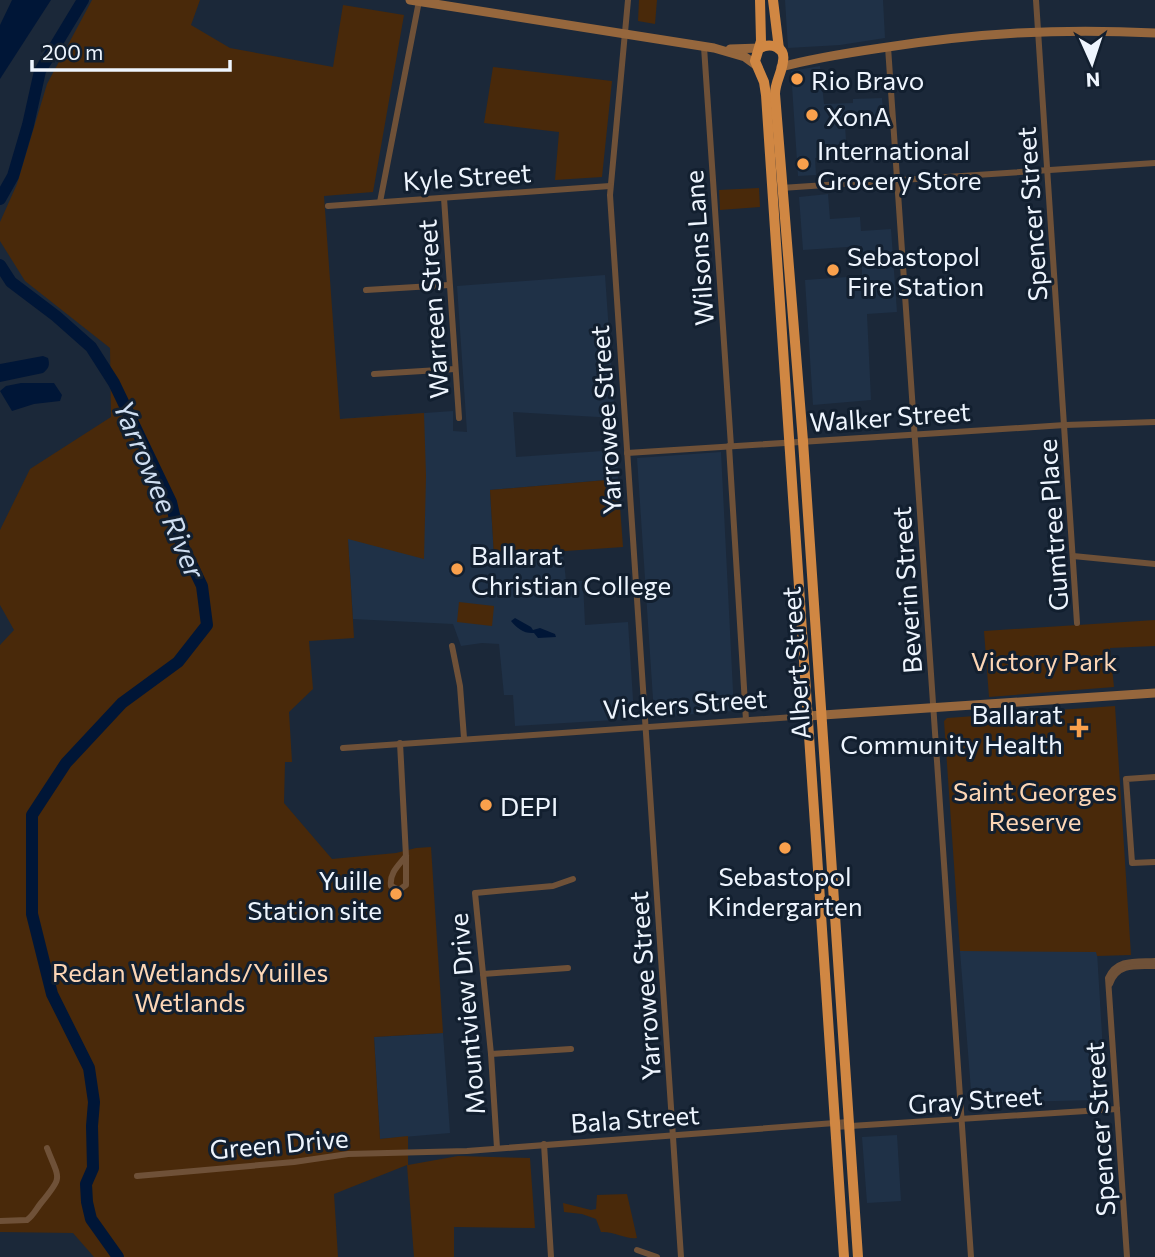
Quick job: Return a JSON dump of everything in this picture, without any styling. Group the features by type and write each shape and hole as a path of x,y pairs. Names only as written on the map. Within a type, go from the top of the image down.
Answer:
{"highway":[{"path":"760,0 760,48 755,58 758,67 771,73 781,67 783,61 773,0"},
{"path":"760,48 768,45 780,50"},
{"name":"Albert Street","path":"758,67 766,95 844,1257"},
{"name":"Albert Street","path":"781,67 775,89 781,188 803,441 858,1257"}],"street":[{"name":"Yarrowee Street","path":"628,0 610,186 681,1257"},
{"name":"Spencer Street","path":"1036,0 1065,425"},
{"path":"380,202 421,1 704,47 760,48"},
{"path":"781,67 822,57 961,36 1038,31 1155,33"},
{"name":"Wilsons Lane","path":"704,47 746,720"},
{"name":"Beverin Street","path":"888,47 971,1257"},
{"path":"714,48 745,57 758,67"},
{"path":"780,50 793,56 822,57"},
{"path":"781,188 1155,163"},
{"name":"Kyle Street","path":"328,206 610,186"},
{"name":"Warreen Street","path":"443,198 458,418"},
{"path":"366,290 449,285"},
{"path":"374,374 455,369"},
{"name":"Walker Street","path":"627,453 1065,425 1155,422"},
{"name":"Gumtree Place","path":"1065,425 1077,623"},
{"path":"1073,556 1155,564"},
{"path":"452,646 460,686 464,738"},
{"name":"Vickers Street","path":"343,748 1155,693"},
{"path":"400,743 407,856 406,885 399,890 391,886 390,880 392,873 407,856"},
{"path":"1155,777 1126,779 1132,863 1155,862"},
{"name":"Mountview Drive","path":"497,1148 491,1054 475,893 553,886 573,879"},
{"name":"Spencer Street","path":"1127,1257 1110,985 1112,974 1124,967 1155,964"},
{"path":"483,974 568,968"},
{"path":"491,1054 571,1049"},
{"name":"Gray Street","path":"835,1125 962,1120 1117,1109"},
{"name":"Bala Street","path":"425,1151 835,1125"},
{"path":"544,1144 551,1257"},
{"path":"0,1222 27,1220 54,1189 57,1172 47,1148"},
{"name":"Green Drive","path":"137,1175 294,1162 348,1154 425,1151"},
{"path":"637,1250 657,1257"}],"shaded area":[{"path":"12,0 51,0 0,79 0,25"},
{"path":"785,0 883,0 885,38 840,45 788,48"},
{"path":"820,66 824,104 882,98 884,123 845,125 847,156 815,158 816,175 798,176 791,71"},
{"path":"828,194 830,219 860,217 861,231 891,229 897,312 867,314 871,400 813,405 805,280 862,276 862,246 803,250 799,197"},
{"name":"Ballarat Christian College","path":"605,275 615,418 513,412 516,457 617,450 618,479 490,490 494,556 563,552 566,581 583,581 585,625 628,622 634,715 631,719 515,726 513,695 504,695 499,644 461,646 453,624 353,619 340,419 453,411 453,431 467,432 457,286"},
{"path":"43,356 48,358 49,363 43,373 0,382 0,364"},
{"path":"54,383 62,395 60,401 34,404 12,411 0,391 6,386"},
{"path":"721,452 734,711 658,717 654,714 637,458"},
{"path":"515,618 533,630 540,628 555,634 556,637 538,638 534,633 518,628 511,621"},
{"path":"960,951 1097,952 1104,1095 1096,1100 972,1103"},
{"path":"443,1033 450,1133 380,1139 374,1037"},
{"path":"897,1135 901,1201 867,1203 862,1137"}],"green space":[{"name":"Redan Wetlands/Yuilles Wetlands","path":"92,0 200,0 191,25 230,48 333,67 343,5 404,15 373,192 324,196 340,419 424,413 424,559 348,539 354,638 309,641 313,689 289,712 292,762 285,762 284,803 332,859 431,847 443,1033 374,1037 380,1139 408,1136 408,1165 458,1156 530,1158 535,1228 454,1227 454,1257 414,1257 407,1165 334,1194 338,1257 94,1257 73,1233 0,1232 0,645 14,630 0,605 0,530 30,469 111,417 110,348 25,281 0,241 0,222 17,184 47,84"},
{"path":"639,0 657,0 655,24 638,21"},
{"path":"493,67 612,81 602,177 555,180 559,132 484,123"},
{"path":"759,188 760,207 720,210 719,190"},
{"path":"618,479 623,547 494,556 490,490"},
{"path":"459,602 494,606 492,626 457,622"},
{"name":"Victory Park","path":"1155,620 1155,646 1110,648 1114,687 989,697 984,631"},
{"name":"Saint Georges Reserve","path":"1115,706 1131,955 1097,956 1096,952 960,951 944,721 947,718"},
{"path":"627,1194 637,1238 601,1232 596,1219 564,1212 563,1203 591,1210 596,1209 597,1195"}],"waterway":[{"name":"Yarrowee River","path":"0,199 13,176 40,71 83,0"},
{"name":"Yarrowee River","path":"0,265 11,282 91,347 114,383 171,502 180,540 202,586 207,625 178,662 122,703 66,763 32,815 32,914 52,994 89,1068 94,1102 93,1168 86,1184 87,1202 91,1219 118,1257"}],"place":[{"name":"Rio Bravo","path":"797,79"},
{"name":"XonA","path":"812,115"},
{"name":"International Grocery Store","path":"803,164"},
{"name":"Sebastopol Fire Station","path":"833,270"},
{"name":"Ballarat Christian College","path":"457,569"},
{"name":"Ballarat Community Health","path":"1079,728"},
{"name":"DEPI","path":"486,805"},
{"name":"Sebastopol Kindergarten","path":"785,848"},
{"name":"Yuille Station site","path":"396,894"}]}
